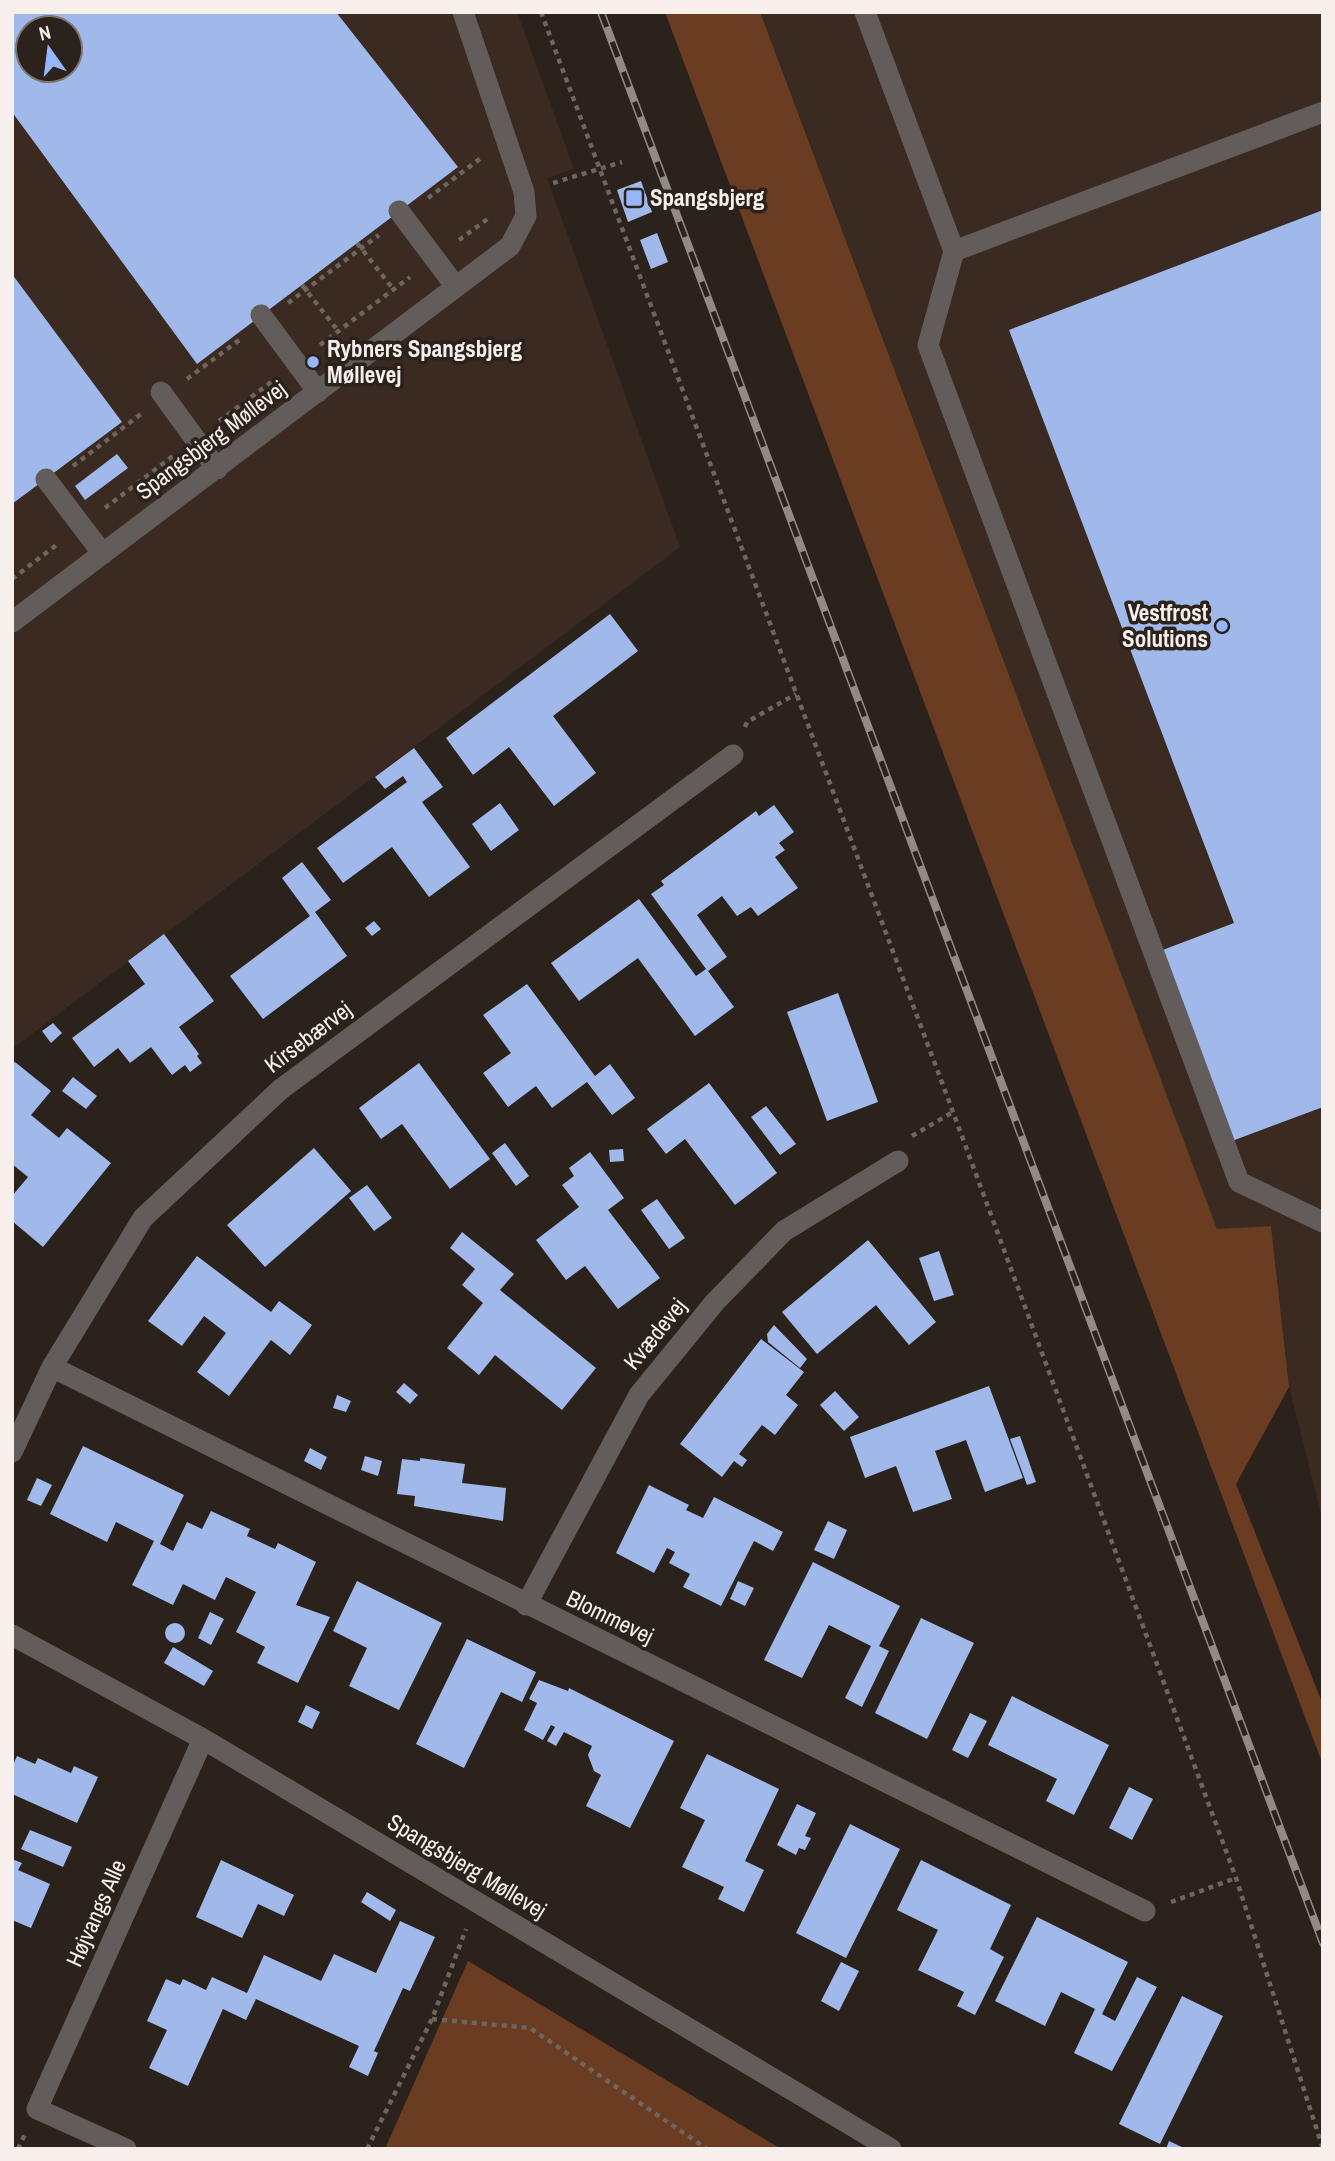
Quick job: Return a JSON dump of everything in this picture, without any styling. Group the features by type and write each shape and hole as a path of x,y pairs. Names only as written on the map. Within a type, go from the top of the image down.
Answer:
{"street":[{"name":"Spangsbjerg Møllevej","path":"12,622 510,246 526,216 524,192 463,12"},
{"path":"865,12 954,251 928,345 1240,1182 1323,1222"},
{"path":"954,251 1323,112"},
{"path":"399,211 456,287"},
{"path":"261,315 318,392"},
{"path":"161,392 217,469"},
{"path":"47,478 103,554"},
{"name":"Kirsebærvej","path":"12,1452 52,1367 143,1218 281,1089 733,755"},
{"name":"Kvædevej","path":"526,1605 639,1395 715,1302 784,1231 898,1161"},
{"name":"Blommevej","path":"52,1367 1145,1911"},
{"name":"Spangsbjerg Møllevej","path":"12,1635 203,1739 891,2149"},
{"name":"Højvangs Alle","path":"127,2149 37,2109 203,1739"}],"path":[{"path":"541,12 953,1112 1236,1878 1323,2149"},
{"path":"477,145 486,170"},
{"path":"524,192 622,162"},
{"path":"12,579 499,209"},
{"path":"358,243 416,319"},
{"path":"302,285 360,361"},
{"path":"733,755 747,722 796,694"},
{"path":"898,1161 912,1134 953,1112"},
{"path":"1145,1911 1236,1878"},
{"path":"367,2149 432,2019 477,1902"},
{"path":"432,2019 530,2028 707,2149"}],"shaded area":[{"name":"Rybners Spangsbjerg Møllevej","path":"12,12 517,12 574,169 547,178 680,547 12,1049"},
{"path":"665,12 760,12 1217,1229 1271,1226 1289,1387 1236,1484 1323,1705 1323,1765"},
{"path":"760,12 1323,12 1323,1522 1289,1387 1271,1226 1217,1229"},
{"path":"468,1961 781,2149 385,2149"}],"building":[{"name":"Rybners Spangsbjerg Møllevej","path":"12,12 336,12 458,167 197,364 12,112"},
{"path":"641,181 652,212 628,222 617,190"},
{"name":"Vestfrost Solutions","path":"1323,210 1323,1107 1232,1141 1160,951 1234,923 1009,330"},
{"path":"657,233 668,262 651,269 640,240"},
{"path":"12,274 122,422 12,504"},
{"path":"117,454 128,468 85,500 75,486"},
{"path":"610,614 638,651 553,716 596,773 554,806 509,747 473,775 446,738"},
{"path":"414,748 443,787 422,802 470,867 429,897 392,847 343,883 317,848 407,782 403,776 385,789 375,777"},
{"path":"500,803 519,830 491,851 472,824"},
{"path":"774,805 794,832 779,843 785,850 775,857 798,888 758,916 751,907 737,916 722,896 697,915 727,957 708,971 734,1007 695,1036 638,958 579,1001 551,963 639,899 696,976 706,969 651,894 664,885 661,881 756,811 759,816"},
{"path":"302,862 331,900 315,912 347,956 263,1019 230,976 310,916 282,878"},
{"path":"374,921 381,929 372,936 365,928"},
{"path":"164,934 214,1001 179,1027 199,1054 197,1056 202,1063 190,1072 185,1065 172,1075 151,1047 130,1063 118,1048 94,1067 72,1038 145,984 128,961"},
{"path":"527,984 595,1076 610,1064 635,1098 612,1115 587,1082 552,1108 536,1086 508,1107 483,1073 511,1053 483,1015"},
{"path":"838,993 878,1102 827,1121 787,1012"},
{"path":"53,1023 62,1033 51,1043 42,1031"},
{"path":"15,1062 51,1091 31,1115 59,1138 67,1128 111,1163 43,1247 12,1221 12,1196 28,1177 12,1164 12,1065"},
{"path":"419,1063 490,1159 450,1189 402,1124 381,1139 359,1108"},
{"path":"73,1077 97,1096 86,1109 62,1091"},
{"path":"709,1083 777,1173 735,1205 685,1139 666,1154 647,1129"},
{"path":"766,1106 796,1144 780,1155 751,1117"},
{"path":"505,1143 529,1176 516,1186 492,1153"},
{"path":"314,1148 351,1191 265,1267 227,1225"},
{"path":"623,1149 624,1161 610,1162 609,1150"},
{"path":"590,1152 624,1198 608,1210 660,1278 618,1309 585,1266 566,1280 536,1240 579,1207 562,1185 574,1176 569,1168"},
{"path":"367,1185 392,1218 374,1231 349,1198"},
{"path":"657,1199 685,1238 669,1249 641,1210"},
{"path":"462,1232 514,1274 500,1290 596,1368 562,1410 495,1355 479,1375 447,1348 483,1303 462,1285 475,1269 450,1248"},
{"path":"868,1240 936,1322 909,1345 876,1305 817,1354 782,1312"},
{"path":"939,1251 954,1295 934,1301 919,1258"},
{"path":"197,1256 271,1312 279,1301 312,1325 290,1355 271,1340 229,1396 197,1372 226,1333 204,1316 182,1346 148,1321"},
{"path":"774,1325 807,1359 800,1368 768,1342 767,1334"},
{"path":"761,1339 804,1372 786,1395 798,1405 775,1435 762,1425 739,1454 747,1460 742,1467 734,1461 722,1477 680,1444"},
{"path":"404,1383 418,1395 410,1404 396,1392"},
{"path":"989,1386 1023,1478 985,1492 966,1440 935,1451 952,1499 913,1512 896,1466 865,1478 850,1437"},
{"path":"835,1391 859,1417 844,1431 820,1405"},
{"path":"337,1395 351,1401 346,1412 333,1408"},
{"path":"1020,1436 1036,1482 1027,1485 1010,1439"},
{"path":"83,1446 184,1495 160,1544 173,1551 187,1522 202,1529 211,1511 250,1529 247,1536 275,1549 278,1543 316,1562 296,1605 330,1617 298,1683 257,1663 265,1647 236,1632 256,1592 226,1577 215,1600 183,1584 173,1605 132,1585 154,1541 116,1522 107,1542 50,1514"},
{"path":"310,1448 327,1457 321,1470 304,1461"},
{"path":"365,1456 382,1461 378,1476 361,1470"},
{"path":"420,1458 465,1464 462,1483 506,1488 503,1521 414,1506 415,1496 397,1494 402,1459 420,1461"},
{"path":"37,1478 52,1485 41,1506 27,1500"},
{"path":"649,1485 689,1505 686,1510 703,1518 714,1497 783,1532 773,1551 754,1541 721,1606 683,1587 690,1574 669,1563 675,1552 667,1548 654,1573 616,1553"},
{"path":"828,1521 847,1530 834,1559 814,1550"},
{"path":"813,1562 900,1606 879,1646 889,1651 862,1707 845,1698 871,1646 829,1625 802,1678 764,1660"},
{"path":"357,1581 442,1623 399,1710 349,1686 367,1648 333,1631"},
{"path":"738,1581 754,1588 745,1606 730,1599"},
{"path":"210,1612 224,1619 211,1645 198,1638"},
{"path":"921,1618 974,1643 927,1739 875,1713"},
{"path":"175,1623 182,1626 185,1633 182,1640 175,1643 168,1640 165,1633 168,1626"},
{"path":"467,1639 536,1672 522,1702 501,1692 464,1768 416,1744"},
{"path":"173,1647 213,1671 204,1686 164,1663"},
{"path":"539,1680 568,1691 569,1688 674,1741 630,1828 586,1806 601,1775 594,1771 588,1755 592,1746 564,1732 556,1746 547,1741 555,1727 551,1725 543,1740 524,1730 537,1703 529,1699"},
{"path":"1012,1696 1109,1745 1074,1815 1046,1801 1057,1779 988,1745"},
{"path":"306,1705 320,1712 312,1729 298,1722"},
{"path":"970,1713 987,1721 968,1758 952,1750"},
{"path":"707,1754 779,1789 745,1861 764,1870 744,1912 718,1899 724,1887 682,1867 705,1820 680,1808"},
{"path":"17,1756 35,1764 38,1758 71,1773 74,1766 98,1777 77,1823 12,1794 12,1767"},
{"path":"1129,1787 1153,1799 1132,1840 1109,1828"},
{"path":"797,1804 816,1813 805,1836 811,1838 805,1850 799,1848 796,1855 777,1845"},
{"path":"850,1824 900,1849 846,1958 796,1933"},
{"path":"30,1830 72,1847 63,1867 21,1849"},
{"path":"12,1859 22,1863 18,1870 50,1884 31,1928 12,1920"},
{"path":"221,1860 294,1895 284,1916 258,1904 242,1938 196,1917"},
{"path":"921,1860 1011,1905 990,1949 1004,1957 975,2015 957,2006 964,1992 918,1970 938,1930 897,1910"},
{"path":"367,1892 396,1910 390,1921 361,1902"},
{"path":"1037,1917 1128,1962 1102,2014 1115,2021 1137,1977 1157,1987 1112,2071 1074,2053 1095,2009 1061,1992 1045,2026 995,2001"},
{"path":"400,1921 435,1937 410,1991 403,1988 374,2051 378,2053 368,2076 349,2067 359,2046 256,1999 246,2020 223,2009 188,2086 149,2068 167,2030 147,2021 166,1979 180,1985 183,1979 206,1990 212,1977 247,1993 264,1955 321,1981 334,1954 376,1973"},
{"path":"841,1962 859,1971 839,2011 821,2001"},
{"path":"1182,1996 1223,2016 1160,2144 1119,2124"},
{"path":"1169,2141 1186,2149 1166,2149"}],"railway":[{"path":"601,12 1323,1943"}],"place":[{"name":"Spangsbjerg","path":"634,198"},
{"name":"Rybners Spangsbjerg Møllevej","path":"313,362"},
{"name":"Vestfrost Solutions","path":"1222,626"}]}
